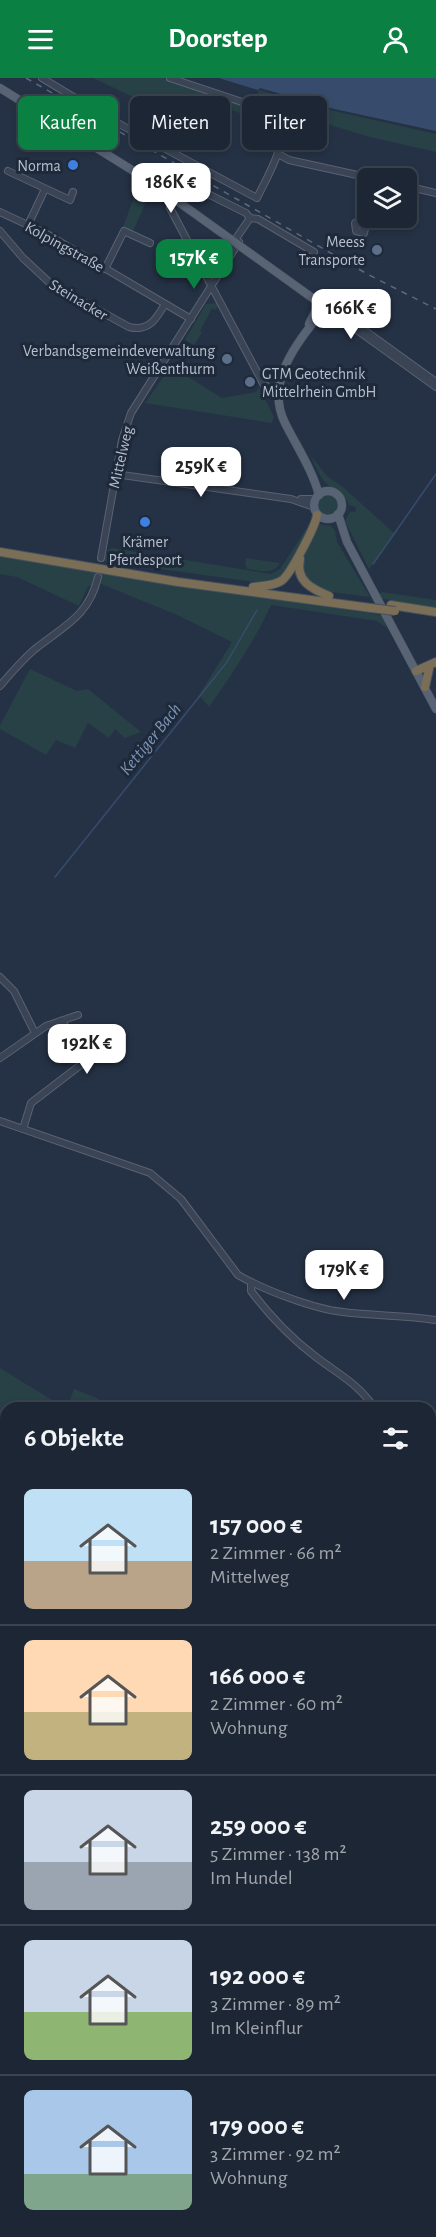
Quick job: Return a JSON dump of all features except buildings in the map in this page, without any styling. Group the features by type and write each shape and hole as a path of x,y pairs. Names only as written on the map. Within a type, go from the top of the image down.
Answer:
{"highway":[{"path":"253,587 274,585 288,575 314,527 321,506"},
{"path":"321,506 320,523 301,555 298,570 308,586 329,596"},
{"path":"0,547 99,565 329,596 370,605"},
{"path":"0,552 178,582 436,612"},
{"path":"393,608 436,617"},
{"path":"418,673 434,666"},
{"path":"425,687 434,666"}],"main road":[{"path":"0,88 167,194 325,305"},
{"path":"167,194 325,305"},
{"path":"305,293 312,304 314,313"},
{"path":"305,334 314,313 325,305"},
{"path":"325,305 283,370 278,400 281,415 321,488 321,506 347,542 436,710"},
{"path":"321,506 334,493 340,499 342,506 338,514 347,542"},
{"path":"321,506 338,514"}],"street":[{"path":"42,78 110,119 257,198 278,154 281,124 274,114 170,78"},
{"path":"278,154 289,160 357,175"},
{"path":"8,171 70,200 73,192"},
{"path":"174,177 246,213 250,218 258,219 314,252"},
{"path":"28,225 45,189"},
{"path":"417,189 436,193"},
{"path":"170,208 264,385 267,386"},
{"name":"Kolpingstraße","path":"0,212 28,225 191,320"},
{"name":"Mittelweg","path":"101,558 122,440 131,413 191,320 250,218"},
{"name":"Steinacker","path":"0,231 23,258 51,284 129,327 136,329 150,326 165,304"},
{"path":"105,269 124,231 150,243"},
{"path":"224,236 227,252"},
{"name":"Mittelweg","path":"218,273 227,252 236,242"},
{"path":"325,305 436,382"},
{"path":"325,305 436,387"},
{"path":"116,474 321,506"},
{"path":"0,686 28,655 80,614 92,597 98,577"},
{"path":"0,977 14,991 35,1033"},
{"path":"0,1058 46,1026 78,1016"},
{"path":"23,1129 31,1103 91,1057 61,1021"},
{"path":"0,1121 150,1173 167,1186 191,1211 238,1275 251,1283 334,1311 436,1320"},
{"path":"251,1283 250,1292 262,1306 316,1357 354,1383 370,1402"}],"green space":[{"path":"93,78 164,78 217,96 197,96 131,96"},
{"path":"259,90 280,96 262,96 257,95"},
{"path":"230,101 242,105 242,114 230,109"},
{"path":"327,109 436,134 436,152 370,137 327,124"},
{"path":"139,184 151,191 133,231 123,227"},
{"path":"219,303 216,310 212,308 194,345 185,340 206,304"},
{"path":"171,366 222,398 256,392 259,387 274,417 272,423 145,403"},
{"path":"310,455 327,476 344,488 395,534 369,569 345,521 350,512 355,512 356,507 349,505 343,495 325,482"},
{"path":"328,493 333,494 339,500 339,510 333,516 328,517 323,516 317,510 316,505 317,500 323,494"},
{"path":"312,520 314,521 282,578 262,583 103,561 108,550 112,548 271,574 280,569"},
{"path":"320,524 331,526 335,531 337,542 370,597 323,591 302,576 302,556"},
{"path":"0,555 97,573 93,586 88,586 79,606 17,577 0,574"},
{"path":"246,558 280,563 270,571 247,569"},
{"path":"101,574 374,614 382,616 387,628 377,621 271,605 250,645 209,707 199,695 232,642 175,614 101,584"},
{"path":"382,592 436,600 436,608 379,598 377,595"},
{"path":"30,669 77,691 88,689 141,732 125,738 115,729 109,738 88,723 75,748 56,740 46,755 0,729"},
{"path":"0,1368 55,1402 0,1402"},
{"path":"74,1389 99,1399 97,1402 69,1402"}],"water":[{"path":"219,78 436,78 436,131 327,107 327,96 288,96 260,88 258,90"}],"waterway":[{"name":"Kettiger Bach","path":"373,564 436,474"},
{"name":"Kettiger Bach","path":"55,877 227,662 257,610"}],"railway":[{"path":"26,78 369,275 436,309"}],"place":[{"name":"Norma","path":"73,165"},
{"name":"Meess Transporte","path":"377,250"},
{"name":"Verbandsgemeindeverwaltung Weißenthurm","path":"227,359"},
{"name":"GTM Geotechnik Mittelrhein GmbH","path":"250,382"},
{"name":"Krämer Pferdesport","path":"145,522"}]}
